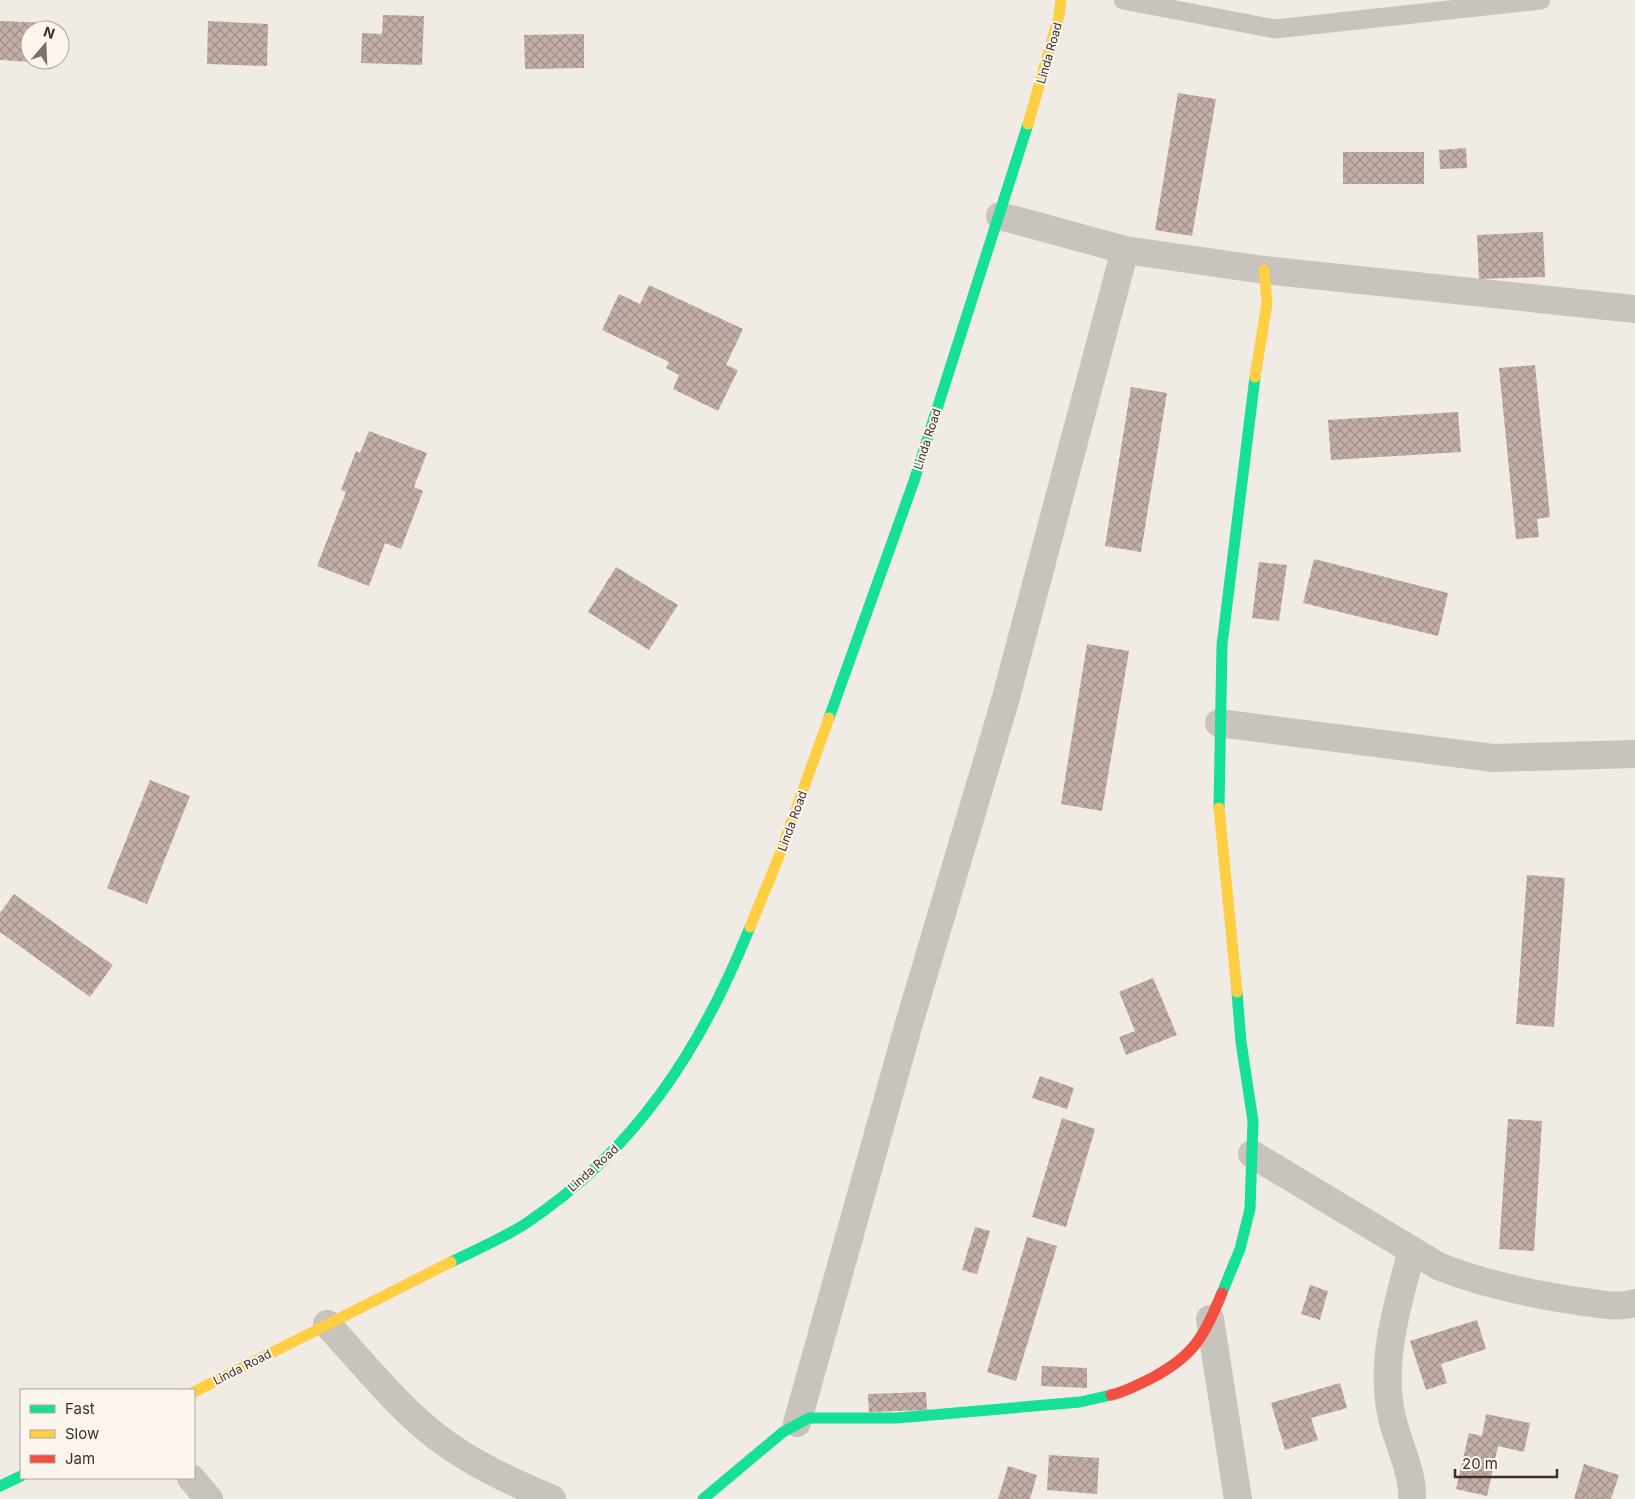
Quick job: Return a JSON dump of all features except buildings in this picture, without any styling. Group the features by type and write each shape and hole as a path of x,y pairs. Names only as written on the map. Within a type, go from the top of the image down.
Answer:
{"street":[{"name":"Linda Road","path":"195,1391 524,1225 590,1174 626,1138 657,1101 701,1033 741,950 778,859 914,481 1000,216 1059,16 1061,0"},
{"path":"1000,216 1125,250 1264,270 1635,309"},
{"path":"797,1423 906,1037 1005,700 1125,250"},
{"path":"703,1499 782,1432 809,1418 897,1418 1010,1409 1080,1402 1124,1392 1167,1370 1185,1358 1200,1340 1210,1319 1240,1249 1250,1209 1253,1121 1241,1042 1231,914 1218,798 1219,723 1223,636 1256,360 1267,303 1264,270"},
{"path":"1219,723 1493,758 1635,754"},
{"path":"1252,1154 1438,1266 1463,1276 1537,1294 1608,1305 1635,1303"},
{"path":"1412,1250 1395,1315 1388,1355 1387,1388 1390,1413 1409,1476 1412,1499"},
{"path":"1210,1319 1238,1499"},
{"path":"327,1324 403,1406 437,1437 473,1461 552,1499"},
{"path":"0,1486 20,1476"},
{"path":"193,1479 208,1499"}],"lane":[{"path":"1123,0 1275,29 1541,0"}],"traffic: fast":[{"path":"829,718 914,481 1028,124"},
{"path":"1219,808 1222,645 1255,377"},
{"path":"451,1262 525,1224 565,1195 600,1164 632,1130 661,1094 687,1055 731,972 750,927"},
{"path":"1222,1293 1240,1249 1250,1209 1253,1121 1241,1042 1237,992"},
{"path":"703,1499 783,1432 809,1418 897,1418 1080,1402 1111,1395"},
{"path":"0,1486 20,1476"}],"traffic: slow":[{"path":"1028,124 1059,16 1061,0"},
{"path":"1255,377 1267,303 1264,270"},
{"path":"750,927 778,859 829,718"},
{"path":"1219,808 1237,992"},
{"path":"195,1391 451,1262"}],"traffic: jam":[{"path":"1111,1395 1126,1390 1165,1371 1187,1354 1209,1322 1222,1293"}]}
